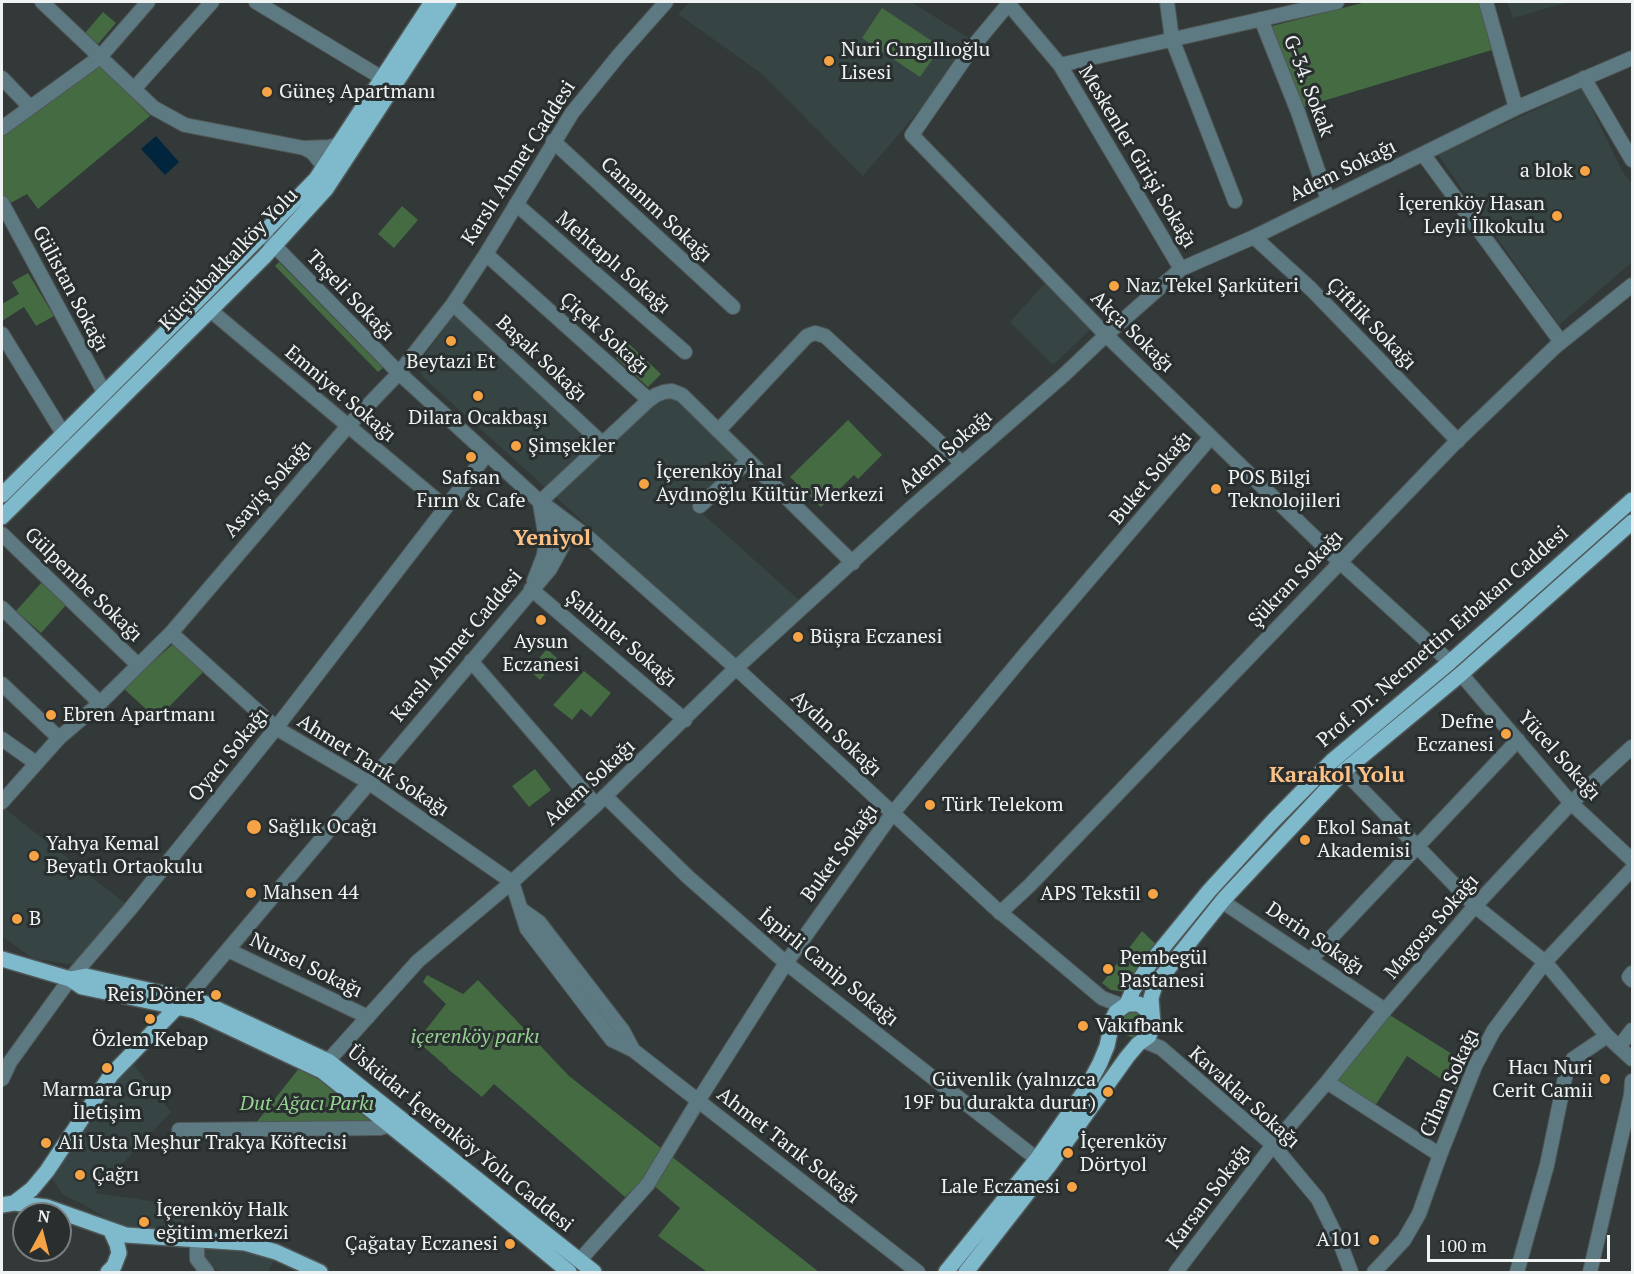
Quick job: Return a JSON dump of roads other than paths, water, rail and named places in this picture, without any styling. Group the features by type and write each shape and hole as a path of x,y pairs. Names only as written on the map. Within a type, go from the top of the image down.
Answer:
{"main road":[{"path":"269,240 324,168 432,2"},
{"name":"Küçükbakkalköy Yolu","path":"2,493 269,240 326,189 449,2"},
{"name":"Küçükbakkalköy Yolu","path":"2,517 210,310 269,240"},
{"name":"Prof. Dr. Necmettin Erbakan Caddesi","path":"1153,1026 1151,998 1155,985 1224,899 1344,771 1632,500"},
{"name":"Prof. Dr. Necmettin Erbakan Caddesi","path":"946,1272 1038,1159 1086,1089 1100,1063 1118,1013 1151,962 1227,871 1332,761 1455,668 1632,522"},
{"name":"Üsküdar İçerenköy Yolu Caddesi","path":"2,959 70,979 86,976 182,1003 322,1071 388,1126 574,1267 594,1272"},
{"name":"Üsküdar İçerenköy Yolu Caddesi","path":"182,1003 202,1002 328,1061 574,1267"},
{"name":"Karslı Ahmet Caddesi","path":"8,1204 27,1195 47,1171 111,1075 182,1003"},
{"path":"966,1272 1048,1167 1099,1095 1141,1042 1149,1036 1153,1026 1152,1017 1145,1007 1133,1003 1118,1013 1113,1031 1120,1041 1126,1044 1141,1042"},
{"path":"46,1202 44,1190 47,1171"},
{"path":"72,1216 111,1231 141,1237 245,1243 276,1252 320,1272"},
{"path":"108,1272 114,1266 118,1254 117,1244 111,1231"}],"street":[{"path":"42,2 154,108 185,125 304,148 340,144"},
{"path":"2,128 100,57 148,2"},
{"path":"134,89 212,2"},
{"path":"256,2 382,78"},
{"name":"Karslı Ahmet Caddesi","path":"182,1003 550,569 562,547 563,539 560,528 554,517 540,502 399,373 453,304 572,113 666,2"},
{"name":"Meskenler Girişi Sokağı","path":"1009,2 1060,65 1181,269"},
{"name":"Akça Sokağı","path":"1009,2 975,44 912,135 1106,335 1340,562 1455,668"},
{"path":"1167,2 1172,39 1235,201"},
{"path":"1060,65 1337,2"},
{"path":"1486,2 1516,108"},
{"name":"G-34. Sokak","path":"1261,19 1298,112 1328,200"},
{"name":"Adem Sokağı","path":"328,1061 418,961 512,882 685,720 736,668 1181,269 1254,237 1516,108 1632,58"},
{"path":"2,78 30,107"},
{"path":"1584,78 1632,160"},
{"name":"Cananım Sokağı","path":"553,141 733,307"},
{"path":"304,148 312,152 324,168"},
{"path":"1423,154 1561,342"},
{"name":"Gülistan Sokağı","path":"2,203 105,394"},
{"name":"Mehtaplı Sokağı","path":"516,204 685,352"},
{"name":"Çiftlik Sokağı","path":"1254,237 1311,289 1458,441"},
{"name":"Taşeli Sokağı","path":"269,240 399,373"},
{"name":"Çiçek Sokağı","path":"486,254 649,400 540,502"},
{"name":"Şükran Sokağı","path":"1000,913 1030,885 1458,441 1561,342 1632,285"},
{"name":"Başak Sokağı","path":"453,304 602,443"},
{"name":"Emniyet Sokağı","path":"210,310 445,507"},
{"path":"718,431 807,336 815,333 825,336 962,463"},
{"path":"2,334 64,435"},
{"name":"Asayiş Sokağı","path":"2,801 59,738 100,703 171,633 348,426 399,373"},
{"path":"649,400 656,394 664,392 672,391 682,395 853,562"},
{"name":"Buket Sokağı","path":"574,1267 648,1184 786,963 892,814 1026,652 1211,437"},
{"name":"Oyacı Sokağı","path":"2,1079 10,1062 70,979 131,908 276,728 487,454"},
{"path":"700,506 748,461"},
{"name":"Aydın Sokağı","path":"540,502 560,514 589,538 736,668 1000,913 1118,1013"},
{"name":"Gülpembe Sokağı","path":"2,534 138,665"},
{"name":"Şahinler Sokağı","path":"531,589 685,720"},
{"path":"2,609 100,703"},
{"name":"Ahmet Tarık Sokağı","path":"171,633 276,728 368,782 512,882 522,910 539,922 623,1031 633,1050 918,1272"},
{"name":"İspirli Canip Sokağı","path":"471,661 601,800 688,877 786,963 1038,1159"},
{"name":"Yücel Sokağı","path":"1455,668 1571,803 1632,860"},
{"path":"2,684 59,738"},
{"path":"2,739 36,763"},
{"path":"1311,959 1518,740"},
{"name":"Magosa Sokağı","path":"1273,1145 1475,906 1571,803 1632,747"},
{"path":"1344,771 1475,906 1545,962 1607,1036 1631,1059 1632,1076"},
{"name":"Cihan Sokağı","path":"1374,1272 1404,1240 1419,1214 1475,1066 1494,1030 1545,962 1632,869"},
{"name":"Derin Sokağı","path":"1224,899 1229,906 1385,1010"},
{"name":"Nursel Sokağı","path":"228,950 368,1017"},
{"path":"1632,973 1629,977 1632,980"},
{"path":"1153,1026 1161,1048"},
{"path":"1618,1047 1632,1030"},
{"path":"1517,1272 1547,1165 1566,1073 1573,1059 1607,1036"},
{"path":"1141,1042 1161,1048"},
{"name":"Kavaklar Sokağı","path":"1161,1048 1273,1145 1318,1199 1351,1272"},
{"path":"1327,1082 1440,1155"},
{"path":"1590,1272 1631,1095 1632,1082"},
{"path":"179,1130 380,1128 388,1126"},
{"name":"Karsan Sokağı","path":"1176,1272 1273,1145"},
{"path":"197,1239 197,1259 207,1272"}],"water":[{"path":"156,136 179,162 165,175 141,149"}],"place":[{"name":"Nuri Cıngıllıoğlu Lisesi","path":"829,61"},
{"name":"Güneş Apartmanı","path":"267,92"},
{"name":"a blok","path":"1585,171"},
{"name":"İçerenköy Hasan Leyli İlkokulu","path":"1557,216"},
{"name":"Naz Tekel Şarküteri","path":"1114,286"},
{"name":"Beytazi Et","path":"451,341"},
{"name":"Dilara Ocakbaşı","path":"478,396"},
{"name":"Şimşekler","path":"516,446"},
{"name":"Safsan Fırın & Cafe","path":"471,457"},
{"name":"İçerenköy İnal Aydınoğlu Kültür Merkezi","path":"644,484"},
{"name":"POS Bilgi Teknolojileri","path":"1216,489"},
{"name":"Aysun Eczanesi","path":"541,620"},
{"name":"Büşra Eczanesi","path":"798,637"},
{"name":"Ebren Apartmanı","path":"51,715"},
{"name":"Defne Eczanesi","path":"1506,734"},
{"name":"Türk Telekom","path":"930,805"},
{"name":"Sağlık Ocağı","path":"254,827"},
{"name":"Ekol Sanat Akademisi","path":"1305,840"},
{"name":"Yahya Kemal Beyatlı Ortaokulu","path":"34,856"},
{"name":"Mahsen 44","path":"251,893"},
{"name":"APS Tekstil","path":"1153,894"},
{"name":"B","path":"17,919"},
{"name":"Pembegül Pastanesi","path":"1108,969"},
{"name":"Reis Döner","path":"216,995"},
{"name":"Özlem Kebap","path":"150,1019"},
{"name":"Vakıfbank","path":"1083,1026"},
{"name":"Marmara Grup İletişim","path":"107,1068"},
{"name":"Hacı Nuri Cerit Camii","path":"1605,1079"},
{"name":"Güvenlik (yalnızca 19F bu durakta durur)","path":"1108,1092"},
{"name":"Ali Usta Meşhur Trakya Köftecisi","path":"46,1143"},
{"name":"İçerenköy Dörtyol","path":"1068,1153"},
{"name":"Çağrı","path":"80,1175"},
{"name":"Lale Eczanesi","path":"1072,1187"},
{"name":"İçerenköy Halk eğitim merkezi","path":"144,1222"},
{"name":"A101","path":"1374,1240"},
{"name":"Çağatay Eczanesi","path":"510,1244"}],"district":[{"name":"Yeniyol","path":"552,539"},
{"name":"Karakol Yolu","path":"1337,776"}],"park label":[{"name":"içerenköy parkı","path":"475,1037"},
{"name":"Dut Ağacı Parkı","path":"307,1104"}]}
